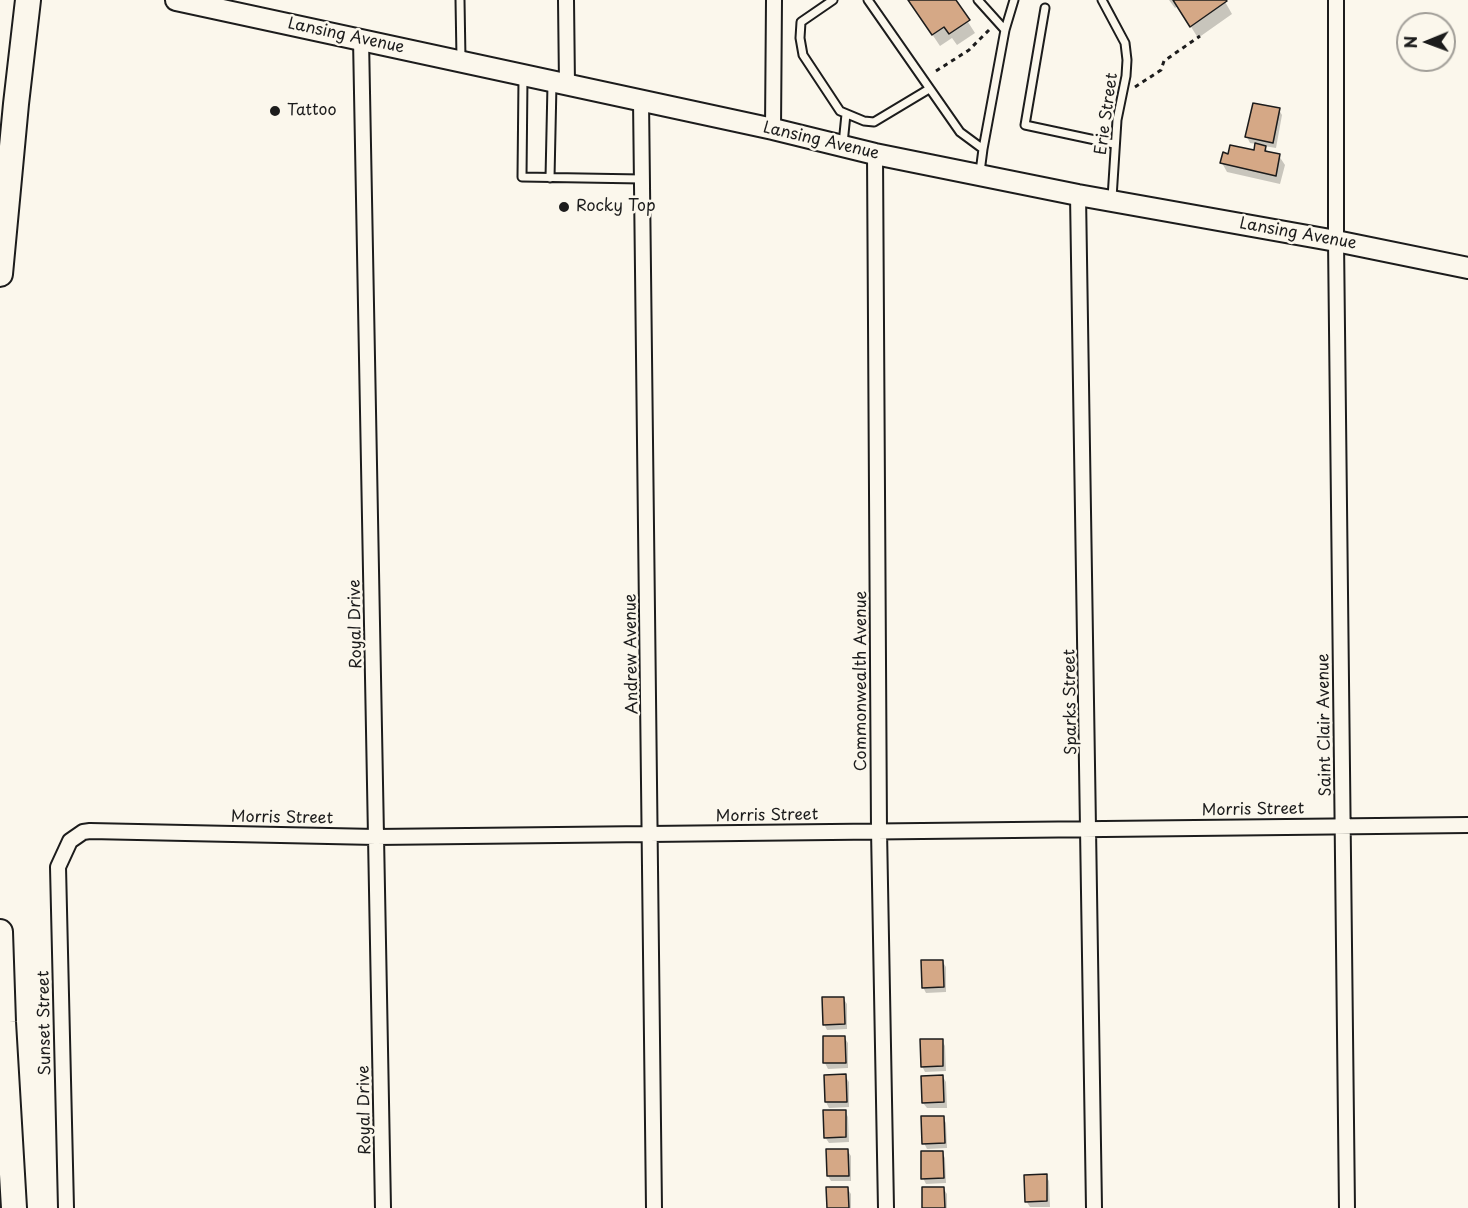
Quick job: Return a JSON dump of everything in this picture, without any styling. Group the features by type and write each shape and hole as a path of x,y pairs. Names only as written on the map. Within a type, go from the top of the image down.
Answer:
{"highway":[{"path":"0,273 28,0"},
{"path":"0,932 14,1208"}],"main road":[{"name":"Lansing Avenue","path":"176,0 773,129 875,154 1078,195 1336,241 1468,268"}],"street":[{"path":"559,82 566,0"},
{"path":"773,129 774,0"},
{"name":"Saint Clair Avenue","path":"1336,0 1336,241 1347,1208"},
{"name":"Royal Drive","path":"361,39 383,1208"},
{"name":"Andrew Avenue","path":"641,100 654,1208"},
{"name":"Commonwealth Avenue","path":"875,154 879,830 886,1208"},
{"name":"Sparks Street","path":"1078,195 1094,1208"},
{"name":"Morris Street","path":"70,841 76,835 90,831 376,837 1468,825"},
{"name":"Sunset Street","path":"66,1208 58,867 70,841"}],"lane":[{"path":"460,0 461,61"},
{"path":"833,0 801,22 800,38 803,55 840,111 864,121 874,122 929,89"},
{"path":"867,0 960,132 983,148"},
{"path":"978,0 1005,30"},
{"path":"979,175 1005,30 1014,0"},
{"name":"Erie Street","path":"1102,0 1125,43 1127,60 1114,144 1112,201"},
{"path":"1045,8 1026,125 1114,144"},
{"path":"523,75 522,177 642,179"},
{"path":"550,178 549,128 559,82"},
{"path":"843,146 846,114"}],"path":[{"path":"936,71 969,50 988,30"},
{"path":"1135,87 1161,70 1164,60 1200,36"}],"building":[{"path":"908,0 956,0 970,20 949,34 944,27 932,35"},
{"path":"1173,0 1226,0 1227,1 1190,27"},
{"path":"1253,103 1280,108 1273,143 1245,137"},
{"path":"1255,143 1266,146 1265,151 1280,154 1276,176 1220,163 1223,152 1228,154 1230,145 1254,150"},
{"path":"921,960 943,960 944,987 922,988"},
{"path":"822,997 844,997 845,1024 823,1025"},
{"path":"823,1036 845,1036 846,1063 823,1063"},
{"path":"920,1039 943,1039 943,1066 921,1067"},
{"path":"846,1074 847,1102 825,1102 824,1075"},
{"path":"943,1075 944,1102 922,1103 921,1076"},
{"path":"823,1110 846,1110 846,1137 824,1138"},
{"path":"921,1116 944,1116 945,1143 922,1144"},
{"path":"826,1149 848,1149 849,1176 827,1176"},
{"path":"921,1151 943,1151 944,1178 921,1179"},
{"path":"1047,1174 1047,1201 1025,1202 1024,1175"},
{"path":"826,1187 848,1187 849,1208 827,1208"},
{"path":"922,1187 944,1187 945,1208 922,1208"}],"place":[{"name":"Tattoo","path":"275,111"},
{"name":"Rocky Top","path":"564,207"}]}
